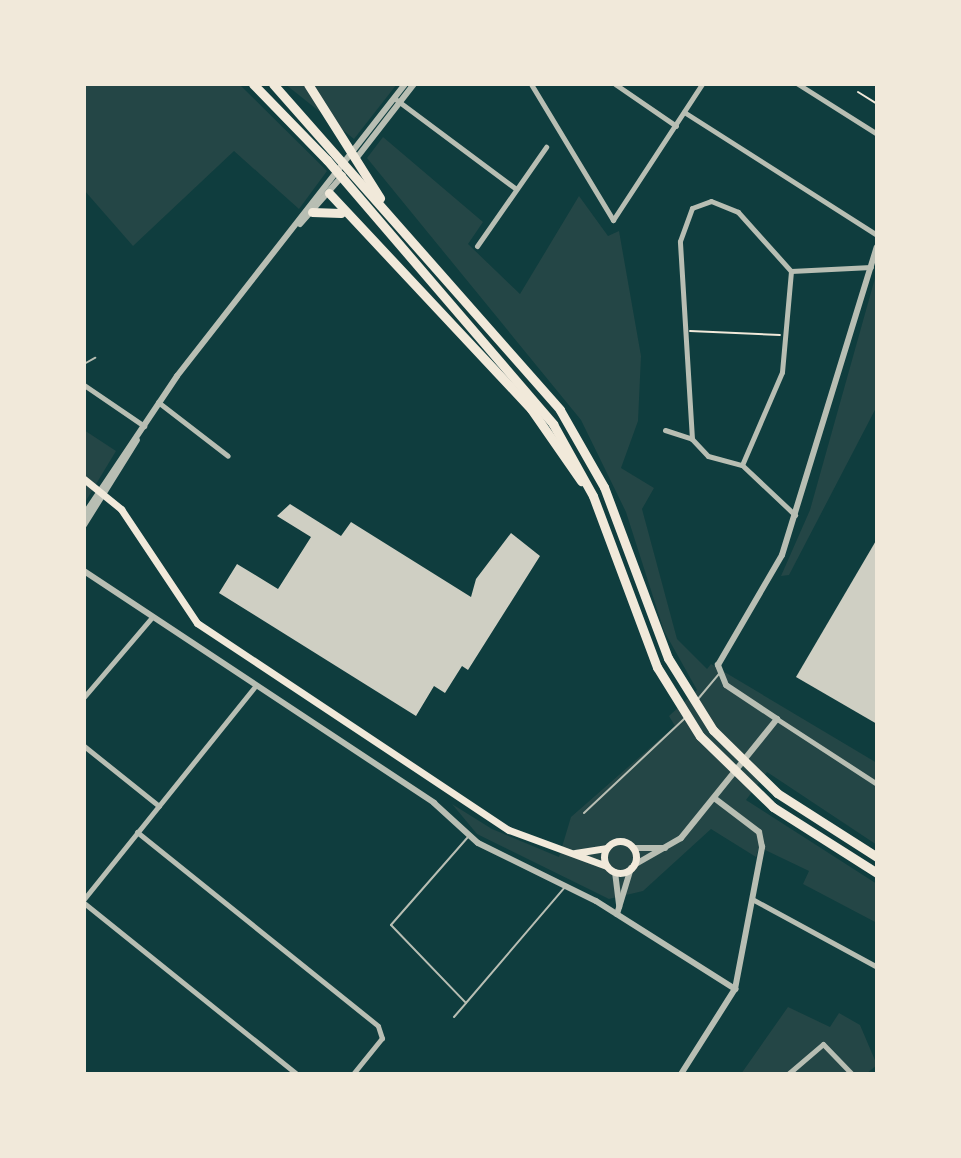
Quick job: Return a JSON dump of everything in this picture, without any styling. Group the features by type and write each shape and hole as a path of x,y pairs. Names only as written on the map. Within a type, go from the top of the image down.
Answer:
{"highway":[{"path":"253,84 528,391 571,452 599,511 667,687 711,749 759,796 877,873"},
{"path":"273,84 381,201 575,431 680,681 713,730 769,786 877,857"},
{"path":"308,84 381,201"},
{"path":"329,193 344,214 538,417 599,511"},
{"path":"312,212 344,214"}],"main road":[{"path":"84,479 121,509 191,619 509,830 565,853 607,866 615,872 632,867 633,848 621,841 607,847 565,853"},
{"path":"607,847 607,866"}],"street":[{"path":"84,525 158,402 405,84"},
{"path":"291,233 329,193 331,181 367,145 414,84"},
{"path":"531,84 613,220 702,84"},
{"path":"615,84 676,126"},
{"path":"798,84 877,134"},
{"path":"394,98 516,189"},
{"path":"684,112 877,235"},
{"path":"477,246 546,147"},
{"path":"692,439 680,241 692,208 716,202 756,226 791,271 789,335 768,413 742,465"},
{"path":"877,247 776,570 719,674 777,719 877,784"},
{"path":"791,271 871,267"},
{"path":"84,385 144,426"},
{"path":"158,402 228,456"},
{"path":"665,430 692,439 704,454 742,465 795,515"},
{"path":"84,515 96,502"},
{"path":"84,571 434,803 469,836 617,914 735,989"},
{"path":"84,697 152,617"},
{"path":"255,686 84,901 297,1074"},
{"path":"617,914 632,867 672,845 777,719"},
{"path":"84,746 159,806"},
{"path":"681,1074 735,989 761,835 714,798"},
{"path":"137,832 378,1026 382,1038 353,1074"},
{"path":"633,848 672,845"},
{"path":"615,872 622,891 617,914"},
{"path":"752,899 877,967"},
{"path":"788,1074 823,1044 852,1074"}],"lane":[{"path":"84,364 95,358"},
{"path":"584,813 673,734 719,674"},
{"path":"466,1003 391,925 469,836"},
{"path":"454,1017 565,887"}],"path":[{"path":"858,92 877,104"},
{"path":"685,331 789,335"}],"shaded area":[{"path":"84,84 239,84 327,171 299,209 234,151 133,246 84,190"},
{"path":"285,84 397,84 354,139"},
{"path":"383,137 483,222 468,244 520,294 579,196 608,236 619,231 641,356 638,421 621,468 654,488 642,509 677,639 707,669 711,664 877,763 877,845 767,772 746,800 877,884 877,923 803,884 809,871 759,847 756,857 711,829 643,891 609,899 477,834 452,804 492,829 559,857 571,817 675,726 669,716 697,690 664,631 626,512 581,420 367,158"},
{"path":"877,271 877,406 789,575 781,576 810,510"},
{"path":"84,430 116,451 84,504"},
{"path":"788,1007 830,1027 839,1013 860,1025 877,1065 866,1074 741,1074"}],"building":[{"path":"290,504 341,536 351,522 471,597 476,579 511,533 540,556 468,670 462,666 445,693 434,686 416,716 219,593 237,564 278,589 311,537 277,516"},
{"path":"877,539 877,724 796,677"}]}
